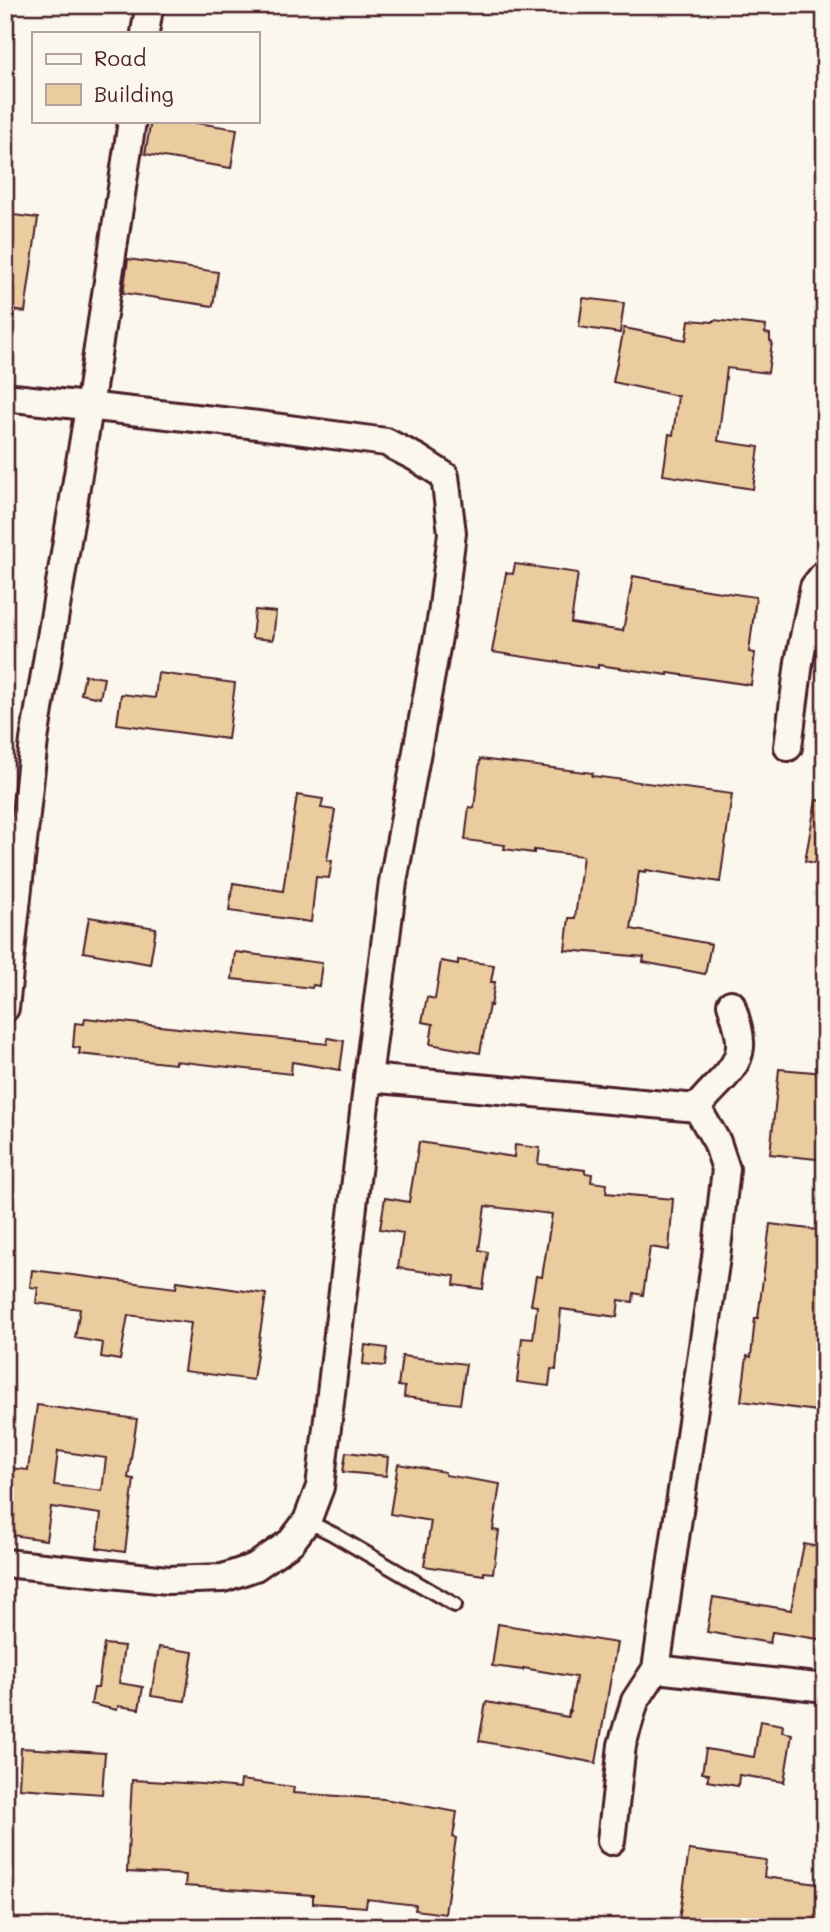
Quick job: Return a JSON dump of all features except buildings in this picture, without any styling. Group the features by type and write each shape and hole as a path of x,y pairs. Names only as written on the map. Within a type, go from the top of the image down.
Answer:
{"street":[{"path":"5,1008 34,740 89,408 132,122"},
{"path":"5,397 386,442 445,476 452,533 443,615 393,882 320,1487 307,1521 291,1542 255,1567 223,1578 168,1580 5,1563"},
{"path":"788,747 799,662 814,587 825,573"},
{"path":"697,1108 736,1062 741,1045 731,1004"},
{"path":"368,1078 697,1108"},
{"path":"611,1841 622,1745 635,1701 656,1669 714,1271 726,1169 717,1142 697,1108"},
{"path":"656,1669 825,1688"}],"lane":[{"path":"307,1521 455,1605"}]}
